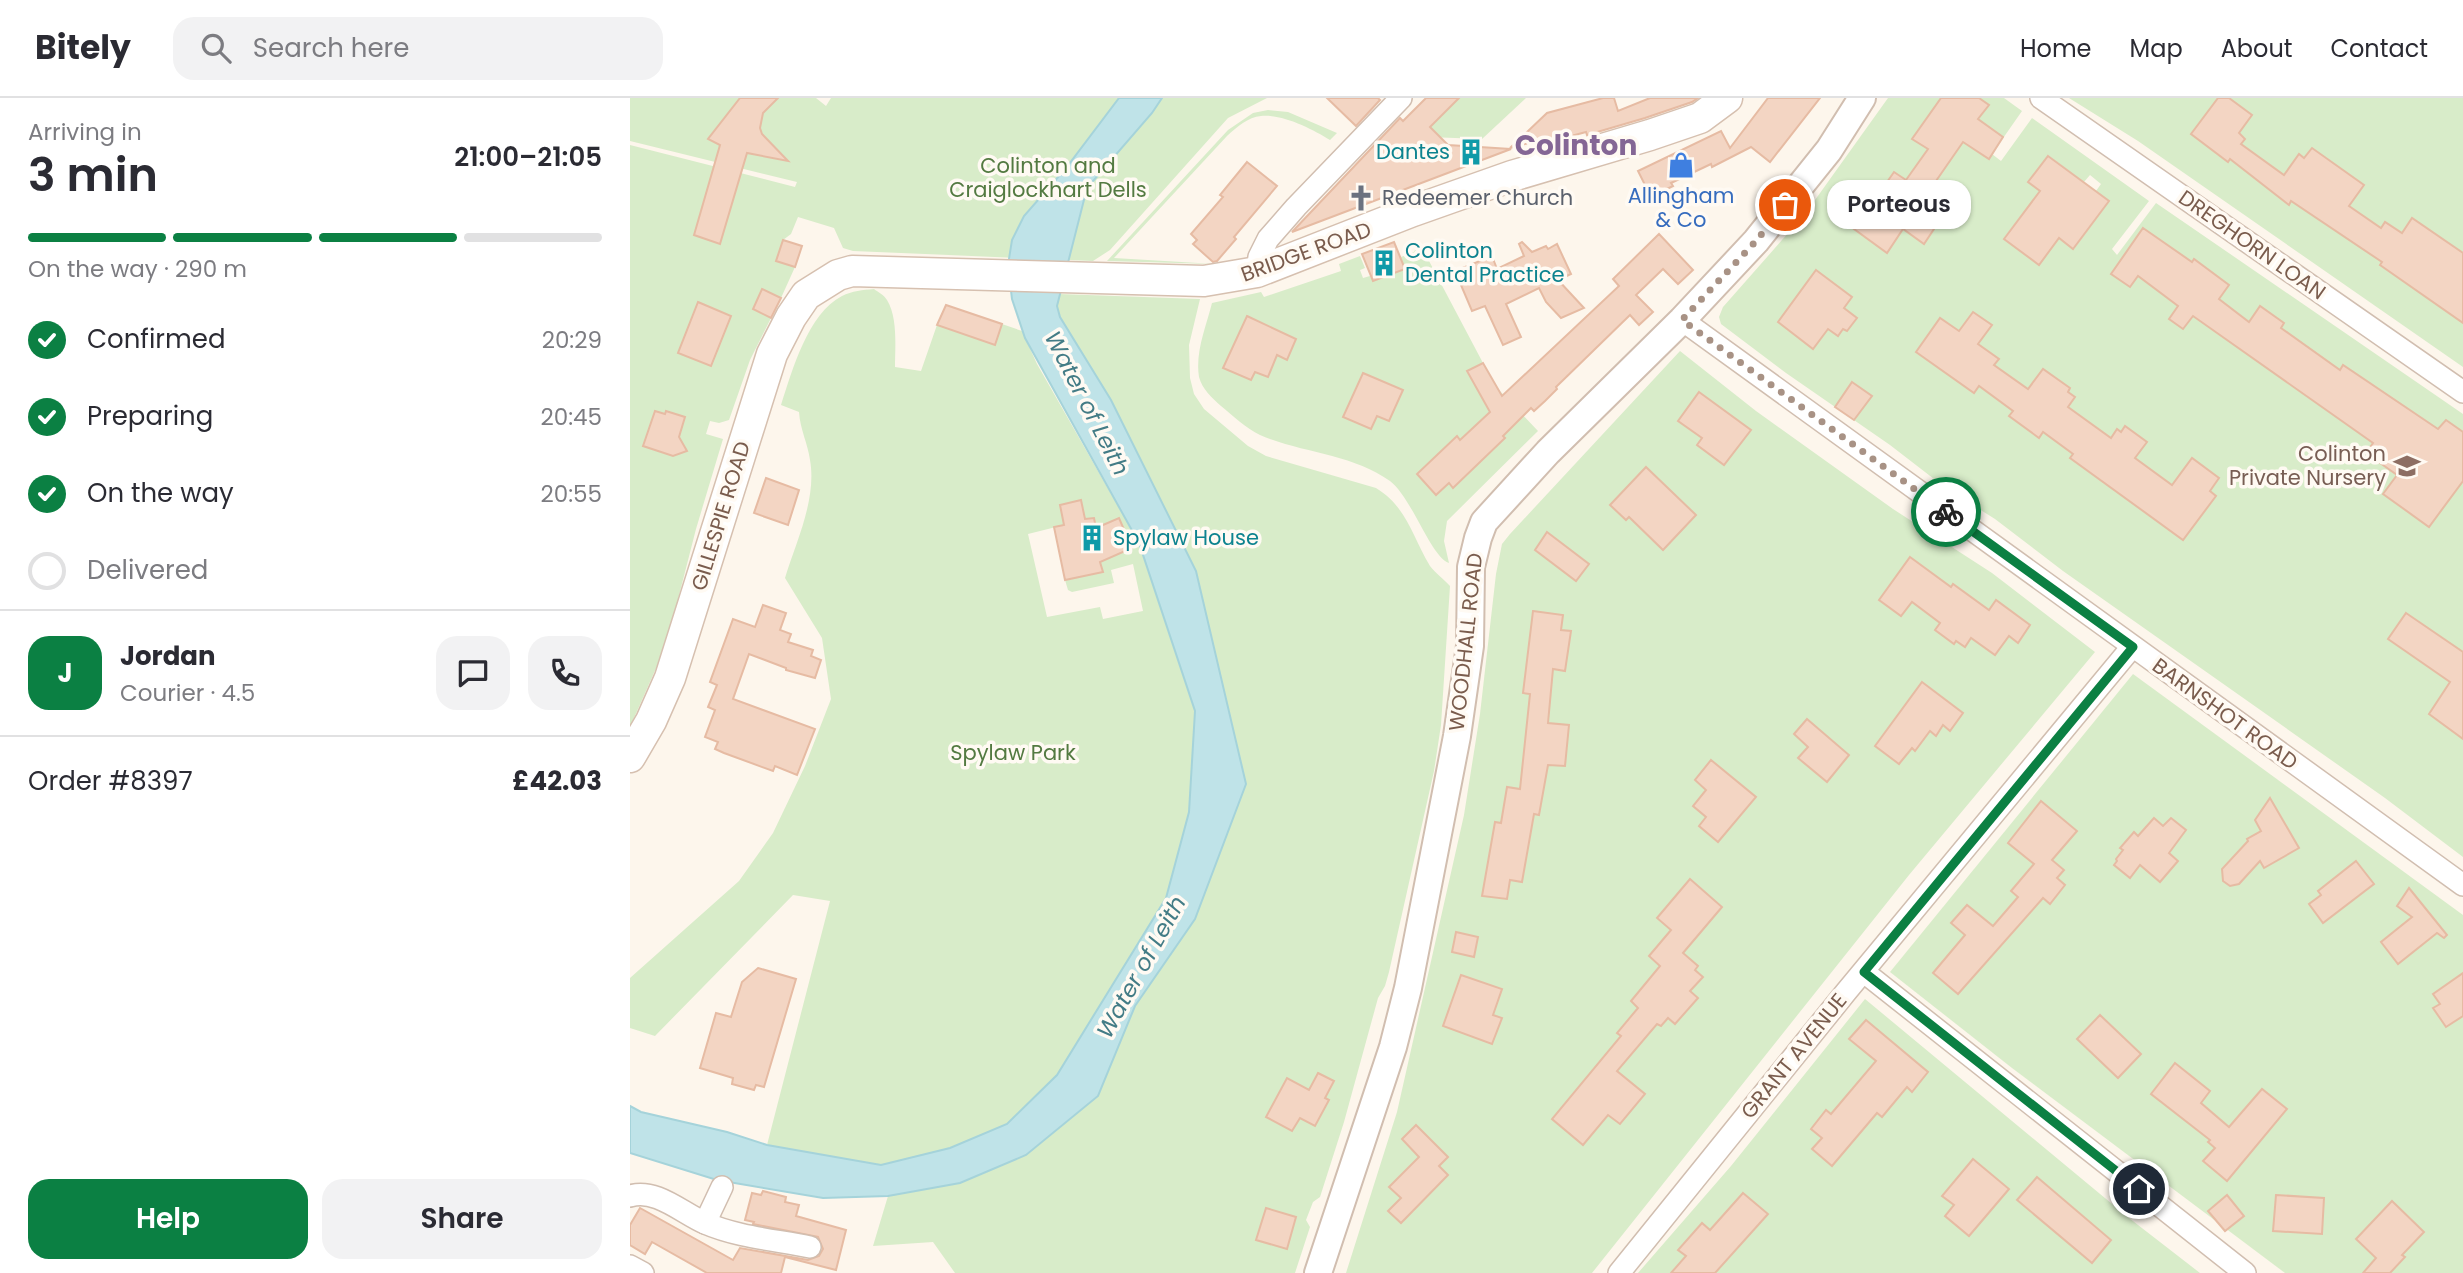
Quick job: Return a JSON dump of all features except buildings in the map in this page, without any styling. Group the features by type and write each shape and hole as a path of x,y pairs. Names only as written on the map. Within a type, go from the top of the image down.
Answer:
{"main road":[{"name":"BRIDGE ROAD","path":"821,284 842,273 872,272 1216,280 1257,272 1413,211 1512,176 1700,118 1727,98"},
{"name":"GILLESPIE ROAD","path":"630,757 651,721 670,678 772,354 801,301 821,284"}],"street":[{"path":"1257,272 1259,257 1268,239 1401,98"},
{"name":"WOODHALL ROAD","path":"1318,1273 1393,1047 1408,988 1457,736 1470,646 1471,567 1484,522 1595,404 1682,320 1756,241 1829,150 1862,98"},
{"name":"DREGHORN LOAN","path":"2042,98 2463,391"},
{"name":"BARNSHOT ROAD","path":"1682,320 2463,885"},
{"name":"GRANT AVENUE","path":"1619,1273 2133,647"},
{"path":"1864,972 2245,1273"},
{"path":"705,1223 722,1187"},
{"path":"630,1196 638,1194 657,1198 705,1223 727,1231 810,1247"},
{"path":"630,1266 643,1273"}],"green space":[{"name":"Colinton and Craiglockhart Dells","path":"630,98 816,98 826,106 831,98 1267,98 1228,118 1110,250 1093,261 853,251 843,248 834,228 798,217 791,234 783,240 776,261 795,267 781,298 762,289 753,309 771,318 750,360 729,420 719,423 710,421 706,434 723,439 675,611 657,666 630,727 630,145 795,187 797,182 630,141"},
{"path":"1459,98 1526,98 1482,139 1428,137 1429,127"},
{"path":"1888,98 2004,98 2022,111 1992,154 2001,161 2032,118 2149,201 2112,249 2117,255 2156,203 2463,414 2463,857 2385,798 2063,571 1995,519 1947,489 1721,324 1719,317 1723,307 1805,214","holes":["2049,156 2084,182 2090,175 2101,184 2096,191 2109,201 2074,249 2059,238 2039,264 2004,238 2026,209 2054,201"]},
{"path":"2069,98 2463,98 2463,367 2138,141"},
{"path":"1268,110 1288,112 1337,133 1330,140 1279,117 1261,116 1247,120 1227,136 1114,258 1215,264 1107,261 1228,130 1253,113"},
{"path":"1419,242 1483,363 1467,372 1497,388 1538,431 1447,521 1444,541 1449,563 1435,550 1406,500 1390,481 1344,459 1260,435 1214,400 1200,381 1198,368 1212,303 1261,292 1264,297 1341,271 1339,264 1360,256 1365,268 1360,270 1363,278 1370,276 1373,281 1405,269 1401,257 1414,252"},
{"name":"Spylaw Park","path":"874,289 883,295 891,307 895,333 895,367 921,371 937,325 995,345 1002,324 1022,331 1037,364 1139,543 1195,711 1189,812 1166,898 1057,1075 1007,1124 950,1148 881,1165 767,1145 830,901 793,895 655,1036 630,1028 630,978 739,881 773,833 805,766 831,699 822,638 785,578 808,505 811,475 799,412 781,405 803,344 820,315 842,296","holes":["1081,500 1085,519 1094,518 1096,528 1119,518 1132,548 1100,562 1102,572 1065,580 1068,590 1072,592 1114,583 1111,570 1133,564 1143,611 1103,619 1100,607 1047,617 1028,534 1064,525 1060,505"]},
{"path":"1059,294 1200,299 1189,345 1190,378 1194,394 1204,409 1248,446 1266,456 1376,488 1402,513 1430,566 1450,586 1441,725 1434,771 1389,972 1378,998 1320,1197 1313,1202 1306,1220 1310,1227 1295,1273 955,1273 933,1242 873,1246 888,1196 960,1183 1026,1155 1098,1096 1135,1006 1195,919 1246,784 1196,571 1111,400 1060,317 1057,306"},
{"path":"1680,351 1756,411 1893,509 1992,573 2095,652 1909,875 1592,1273 1346,1273 1397,1112 1464,815 1502,544"},
{"path":"2133,674 2463,915 2463,1273 2285,1273 2012,1068 1890,972"},
{"path":"1865,999 2129,1218 2200,1273 1638,1273 1731,1166"}],"water":[{"name":"Water of Leith","path":"1119,98 1162,98 1087,188 1057,306 1060,317 1111,400 1196,571 1246,784 1195,919 1135,1006 1098,1096 1026,1155 960,1183 888,1196 823,1198 717,1180 630,1153 630,1106 641,1112 727,1132 767,1145 881,1165 950,1148 1007,1124 1057,1075 1166,898 1189,812 1195,711 1139,543 1025,338 1012,299 1008,265 1012,240 1024,216 1066,168"}],"way so far":[{"path":"1785,205 1756,241 1682,320 1946,512"}],"place":[{"name":"Dantes","path":"1471,152"},
{"name":"Allingham & Co","path":"1681,165"},
{"name":"Redeemer Church","path":"1361,198"},
{"name":"Porteous","path":"1785,205"},
{"name":"Colinton Dental Practice","path":"1384,263"},
{"name":"Colinton Private Nursery","path":"2407,466"},
{"name":"Spylaw House","path":"1092,538"}],"district":[{"name":"Colinton","path":"1576,145"}],"route":[{"path":"1946,512 2133,647 1864,972 2139,1189"}]}
